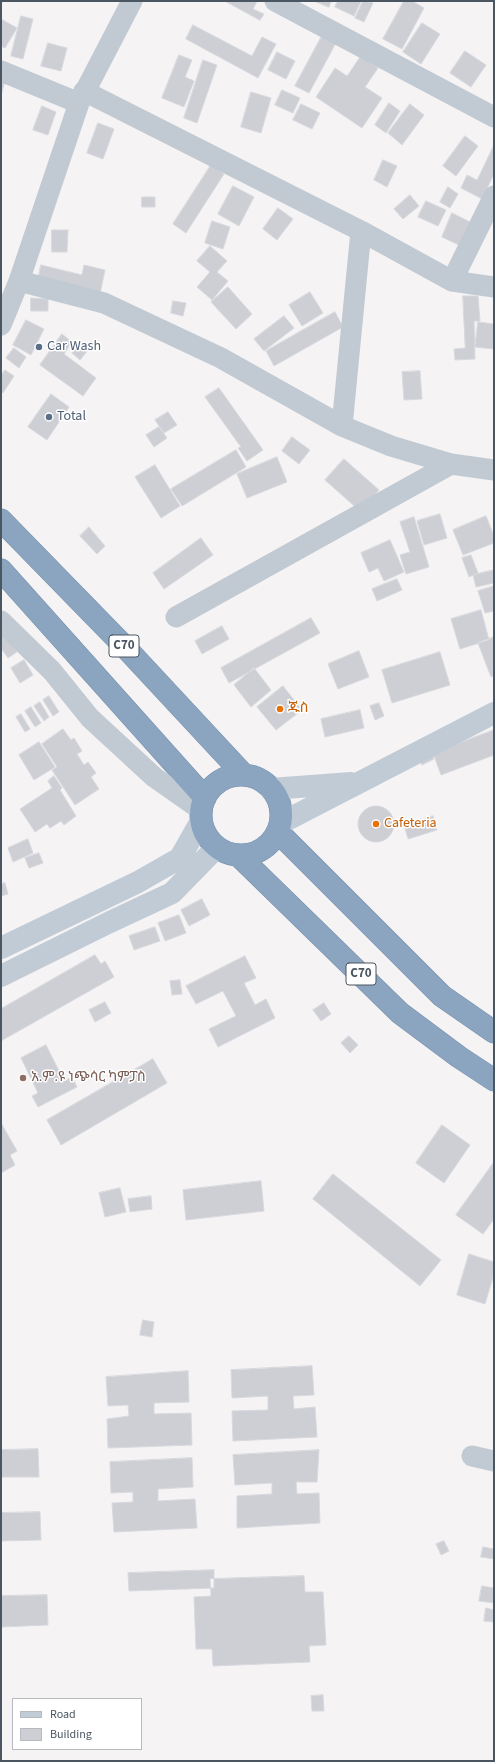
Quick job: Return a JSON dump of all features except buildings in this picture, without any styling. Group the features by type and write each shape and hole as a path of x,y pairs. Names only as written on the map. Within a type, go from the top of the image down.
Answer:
{"highway":[{"name":"C70","path":"1,520 124,646 244,775"},
{"name":"C70","path":"1,570 203,810"},
{"name":"C70","path":"279,828 281,811 278,799 264,782 255,777 244,775 232,776 221,780 211,788 203,810 204,831 209,840 227,853 238,856 400,1013 459,1058 494,1080"},
{"path":"238,856 250,855 262,850 271,842 279,828 442,996 494,1032"}],"main road":[{"path":"279,828 362,782 494,713"},
{"path":"271,789 362,782"},
{"path":"1,948 138,882 180,858 203,810"},
{"path":"1,976 172,893 217,847"}],"street":[{"path":"1,325 19,281 81,97 132,1"},
{"path":"276,1 494,117"},
{"path":"1,71 81,97 361,231 452,281 494,287"},
{"path":"452,281 494,196"},
{"path":"342,426 361,231"},
{"path":"19,281 104,303 221,358 342,426 391,446 451,464 494,470"},
{"path":"176,617 451,464"},
{"path":"1,621 52,670 90,718 154,777 203,810"},
{"path":"472,1456 494,1461"}],"place":[{"name":"Car Wash","path":"39,347"},
{"name":"Total","path":"49,417"},
{"name":"ጁስ","path":"280,709"},
{"name":"Cafeteria","path":"376,824"},
{"name":"አ.ም.ዩ ነጭሳር ካምፓስ","path":"23,1078"}]}
